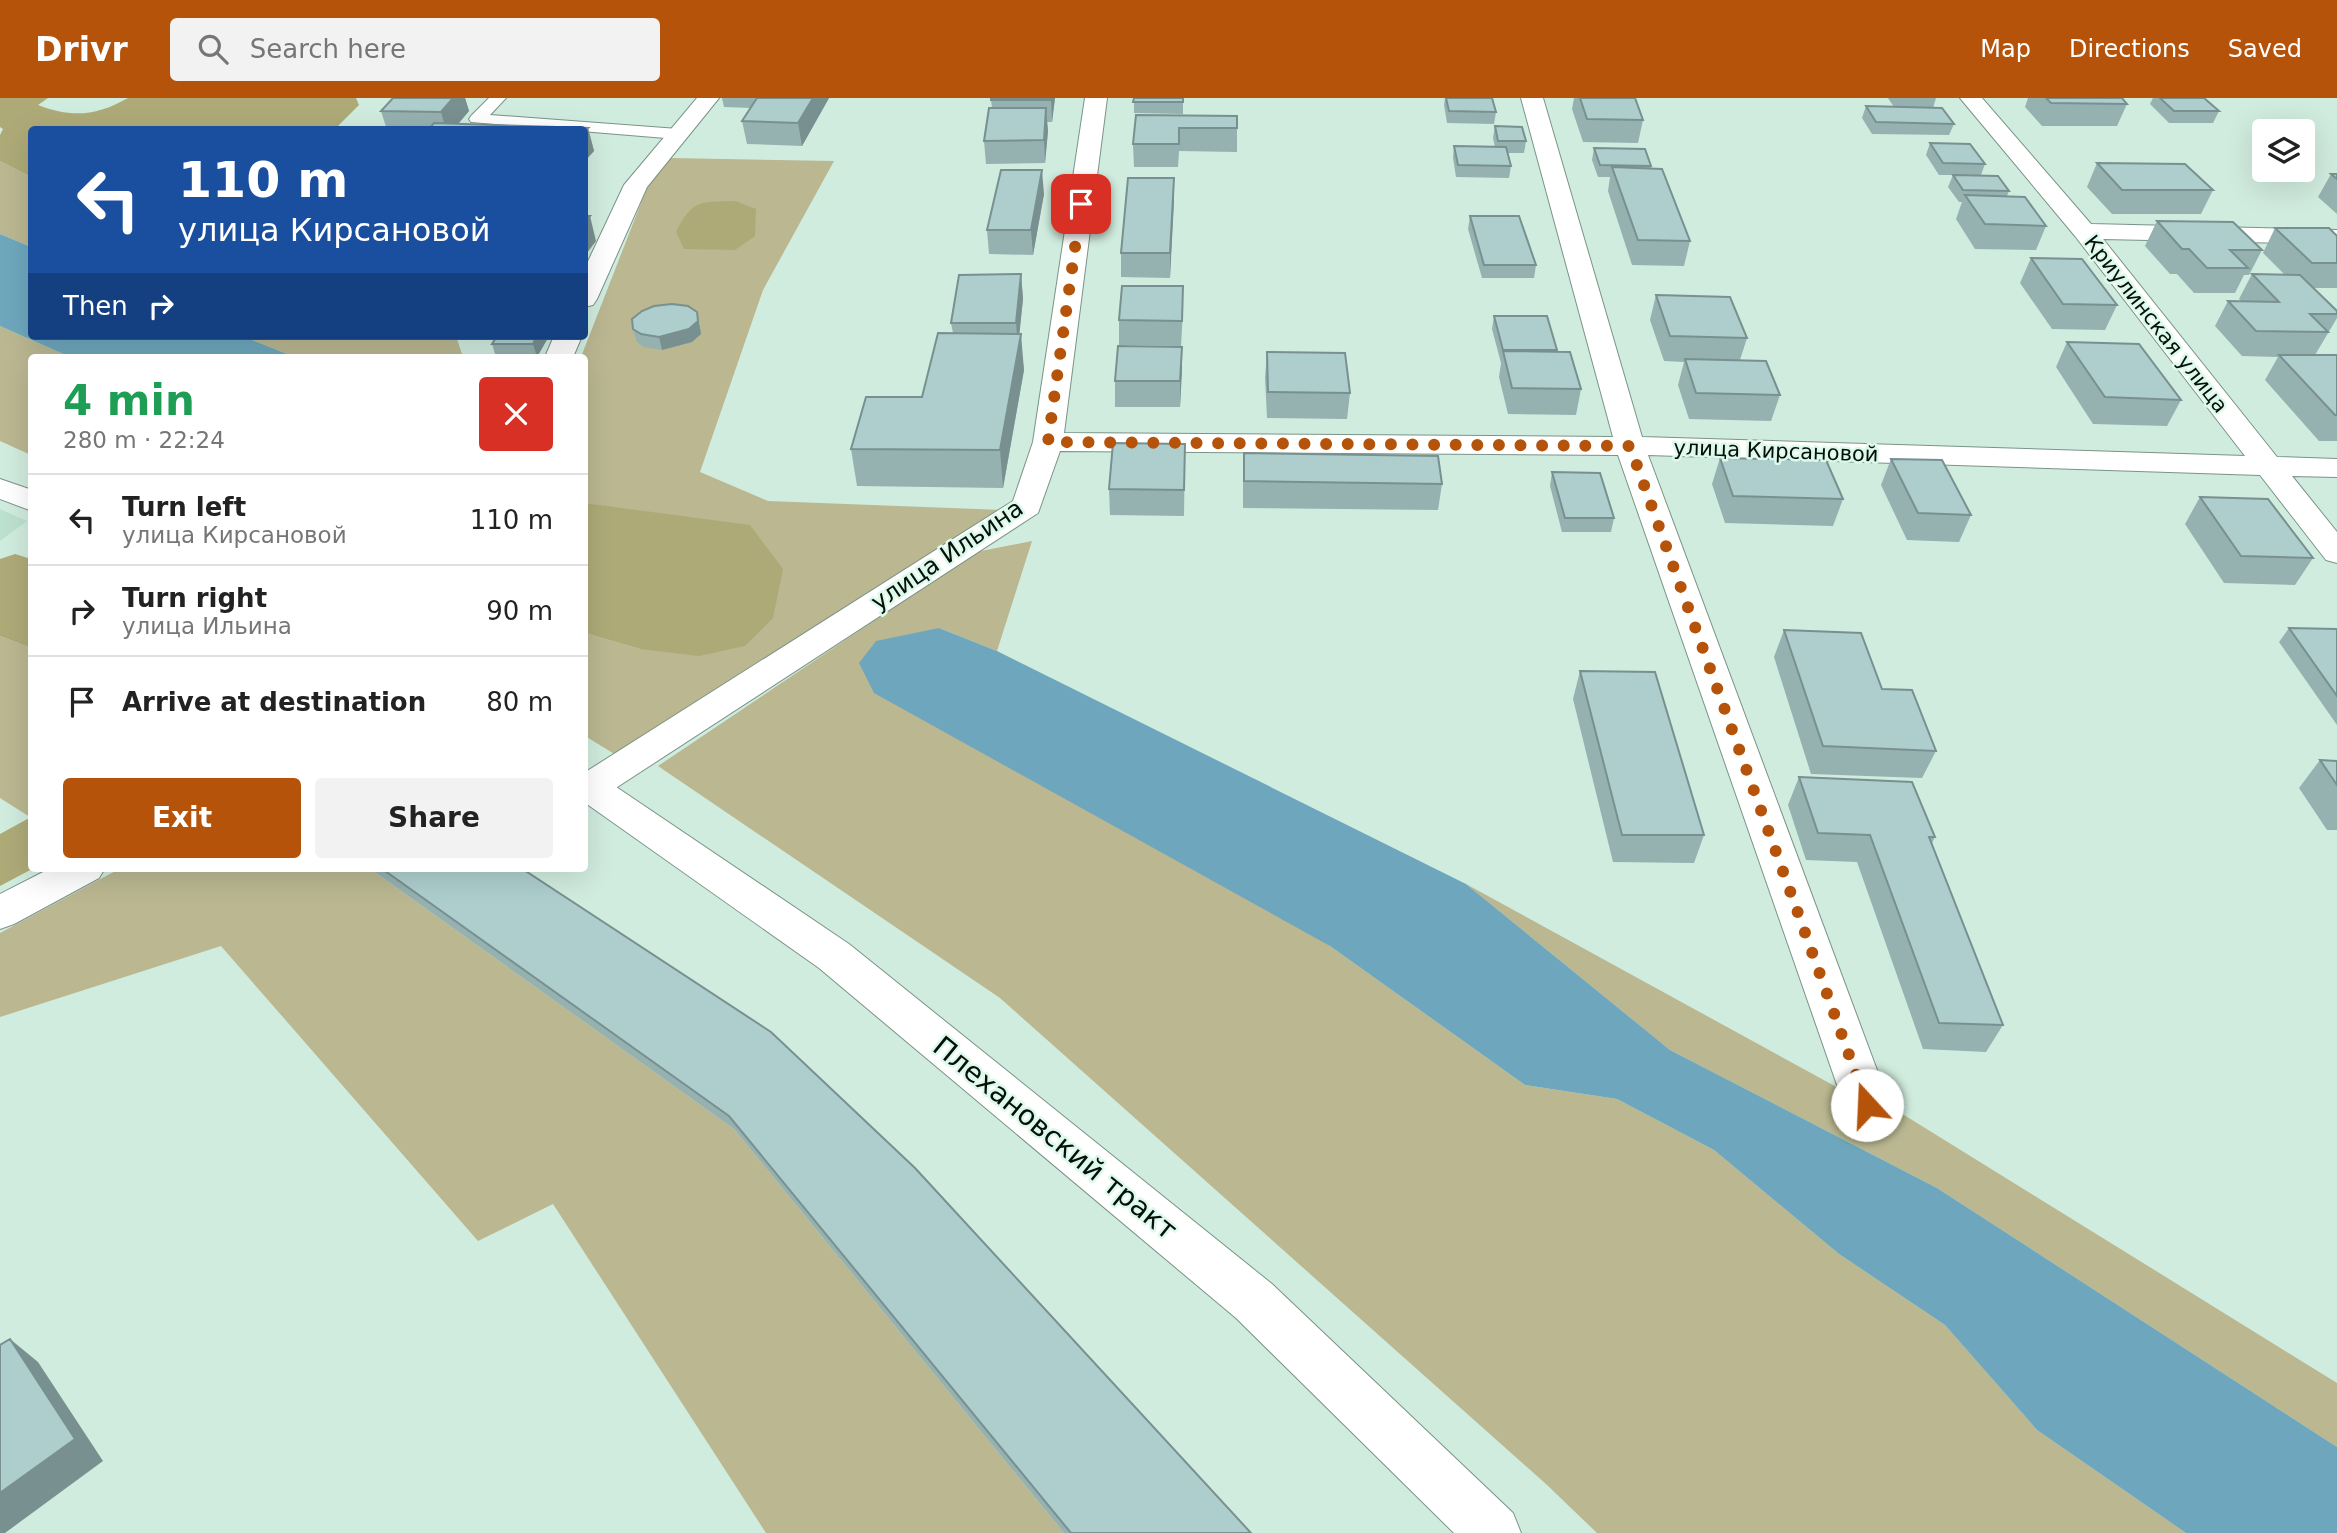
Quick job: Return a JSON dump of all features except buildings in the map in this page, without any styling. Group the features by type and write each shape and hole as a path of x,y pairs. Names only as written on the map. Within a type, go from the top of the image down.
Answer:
{"street":[{"path":"588,290 636,185 708,98"},
{"name":"улица Ильина","path":"588,784 1027,506 1048,442 1096,98"},
{"path":"1532,98 1630,446 1867,1105"},
{"name":"Криулинская улица","path":"1971,98 2084,230 2266,466 2337,553"},
{"path":"2084,230 2337,237"},
{"name":"улица Кирсановой","path":"1048,442 1630,446 2337,468"},
{"path":"0,488 28,500"},
{"name":"Плехановский тракт","path":"588,784 834,956 1244,1293 1493,1533"},
{"path":"0,913 77,872"}],"lane":[{"path":"498,98 477,119 571,126"},
{"path":"588,127 678,134"}],"shaded area":[{"path":"0,98 48,98 38,105 73,113 105,109 128,98 356,98 359,105 338,126 28,126 28,175 0,161 0,135 3,129 0,127"},
{"path":"671,158 834,161 763,290 700,472 768,501 1003,510 616,755 588,738 588,634 640,649 605,507 588,504 588,354 582,354 648,185"},
{"path":"0,161 28,175 28,246 0,234"},
{"path":"735,201 756,209 755,236 735,250 684,249 676,232 687,213 699,204"},
{"path":"0,326 63,354 28,354 28,454 0,441"},
{"path":"252,340 457,340 462,354 287,354"},
{"path":"588,504 750,525 783,569 773,618 745,646 699,656 640,649 588,634"},
{"path":"0,509 27,521 0,541"},
{"path":"1032,541 997,651 939,628 1330,946 1525,1085 1617,1099 1714,1150 1839,1254 1945,1325 2037,1430 2186,1533 1597,1533 1546,1484 1000,998 658,766 976,552"},
{"path":"15,554 28,558 28,647 0,636 0,559"},
{"path":"0,636 28,647 28,816 0,798"},
{"path":"28,819 28,871 0,886 0,834"},
{"path":"114,872 375,872 734,1129 1064,1533 766,1533 553,1204 478,1241 221,946 0,1017 0,933"},
{"path":"1466,884 1842,1090 1896,1110 2337,1383 2337,1447 1937,1188 1670,1050"}],"water":[{"path":"0,234 28,246 28,338 0,326"},
{"path":"32,340 252,340 287,354 63,354"},
{"path":"939,628 997,651 1466,884 1670,1050 1937,1188 2337,1447 2337,1533 2186,1533 2037,1430 1945,1325 1839,1254 1714,1150 1617,1099 1525,1085 1330,946 874,693 859,663 876,641"}],"route":[{"path":"1081,204 1048,442 1630,446 1867,1105"}]}
